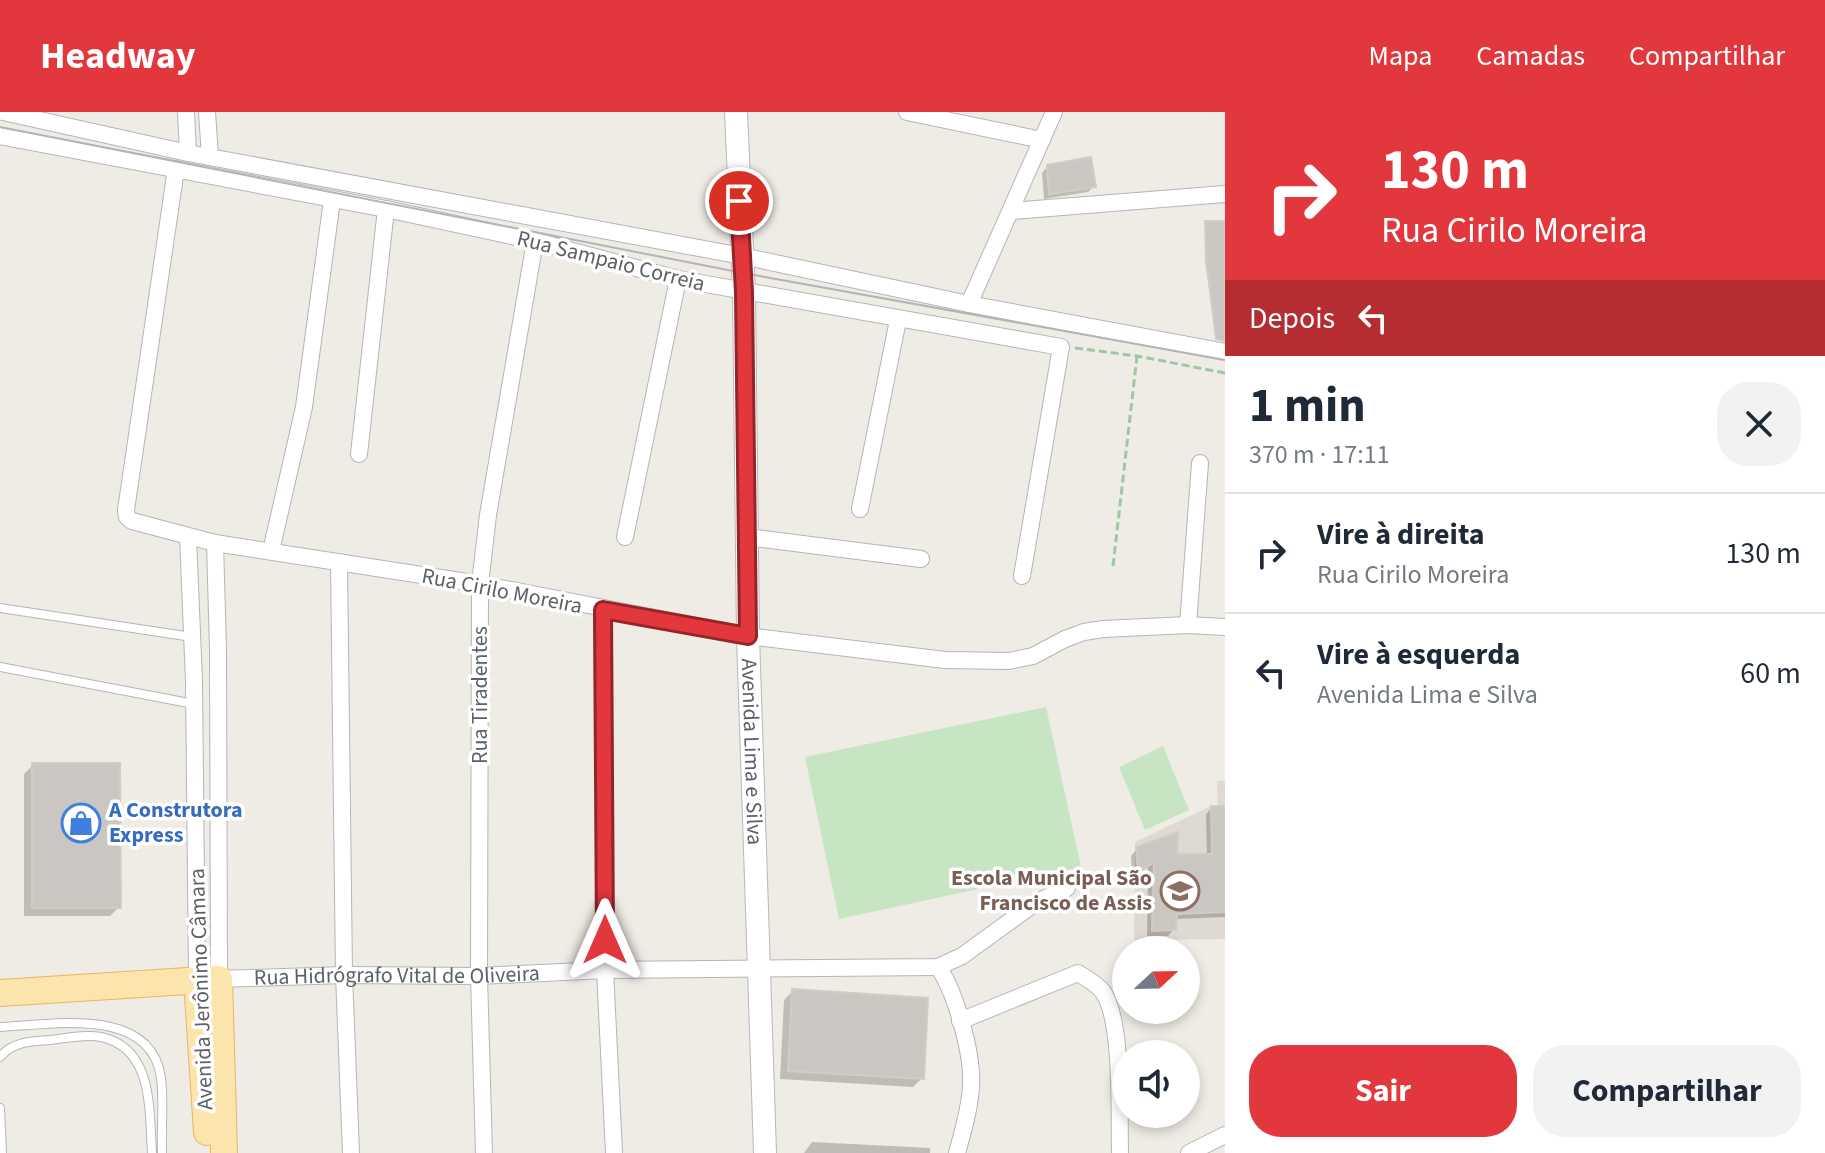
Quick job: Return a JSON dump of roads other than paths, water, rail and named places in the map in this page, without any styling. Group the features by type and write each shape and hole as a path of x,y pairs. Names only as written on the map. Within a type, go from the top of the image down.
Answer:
{"main road":[{"name":"Avenida Lima e Silva","path":"736,112 744,292 748,636 765,1153"},
{"name":"Rua Hidrógrafo Vital de Oliveira","path":"0,993 48,985 208,980"},
{"name":"Avenida Jerônimo Câmara","path":"208,980 208,1153"},
{"name":"Avenida Jerônimo Câmara","path":"208,980 224,1153"}],"street":[{"name":"Rua Sampaio Correia","path":"3,112 188,153 742,256 969,304 1225,352"},
{"path":"186,112 188,153"},
{"path":"207,112 210,157"},
{"path":"907,112 1042,140"},
{"path":"969,304 1054,112"},
{"name":"Rua Sampaio Correia","path":"0,136 386,209 535,241 678,279 1061,347 1022,576"},
{"name":"Rua Cirilo Moreira","path":"176,169 126,513 132,521 215,543 480,584 748,636 945,660 1009,661 1033,656 1084,632 1188,625 1225,627"},
{"path":"1011,211 1225,194"},
{"path":"271,551 304,407 332,200"},
{"path":"359,454 386,209"},
{"name":"Rua Tiradentes","path":"484,1153 479,976 480,584 488,515 535,241"},
{"path":"625,537 678,279"},
{"path":"860,509 898,320"},
{"path":"1188,625 1200,463"},
{"name":"Avenida Jerônimo Câmara","path":"188,537 208,980"},
{"path":"747,537 921,559"},
{"name":"Avenida Jerônimo Câmara","path":"208,980 218,650 215,543"},
{"path":"339,562 344,975 351,1153"},
{"path":"603,610 605,970 614,1153"},
{"path":"957,1153 971,1086 970,1065 960,1021 938,967 962,956 1035,903 1067,888"},
{"name":"Rua Hidrógrafo Vital de Oliveira","path":"208,980 344,975 479,976 605,970 938,967"},
{"path":"960,1021 1078,973 1095,983 1105,994 1115,1023 1120,1153"},
{"path":"1189,1153 1225,1135"}],"lane":[{"path":"0,608 192,637"},
{"path":"0,667 68,685 194,704"},
{"path":"0,1027 112,1025 132,1034 153,1055 161,1078 162,1153"},
{"path":"0,1057 21,1042 100,1037 120,1044 142,1070 147,1091 152,1153"},
{"path":"0,1108 1,1151"}],"tram line":[{"path":"0,127 743,273 1225,360"}],"place":[{"name":"A Construtora Express","path":"81,823"},
{"name":"Escola Municipal São Francisco de Assis","path":"1180,891"}]}
